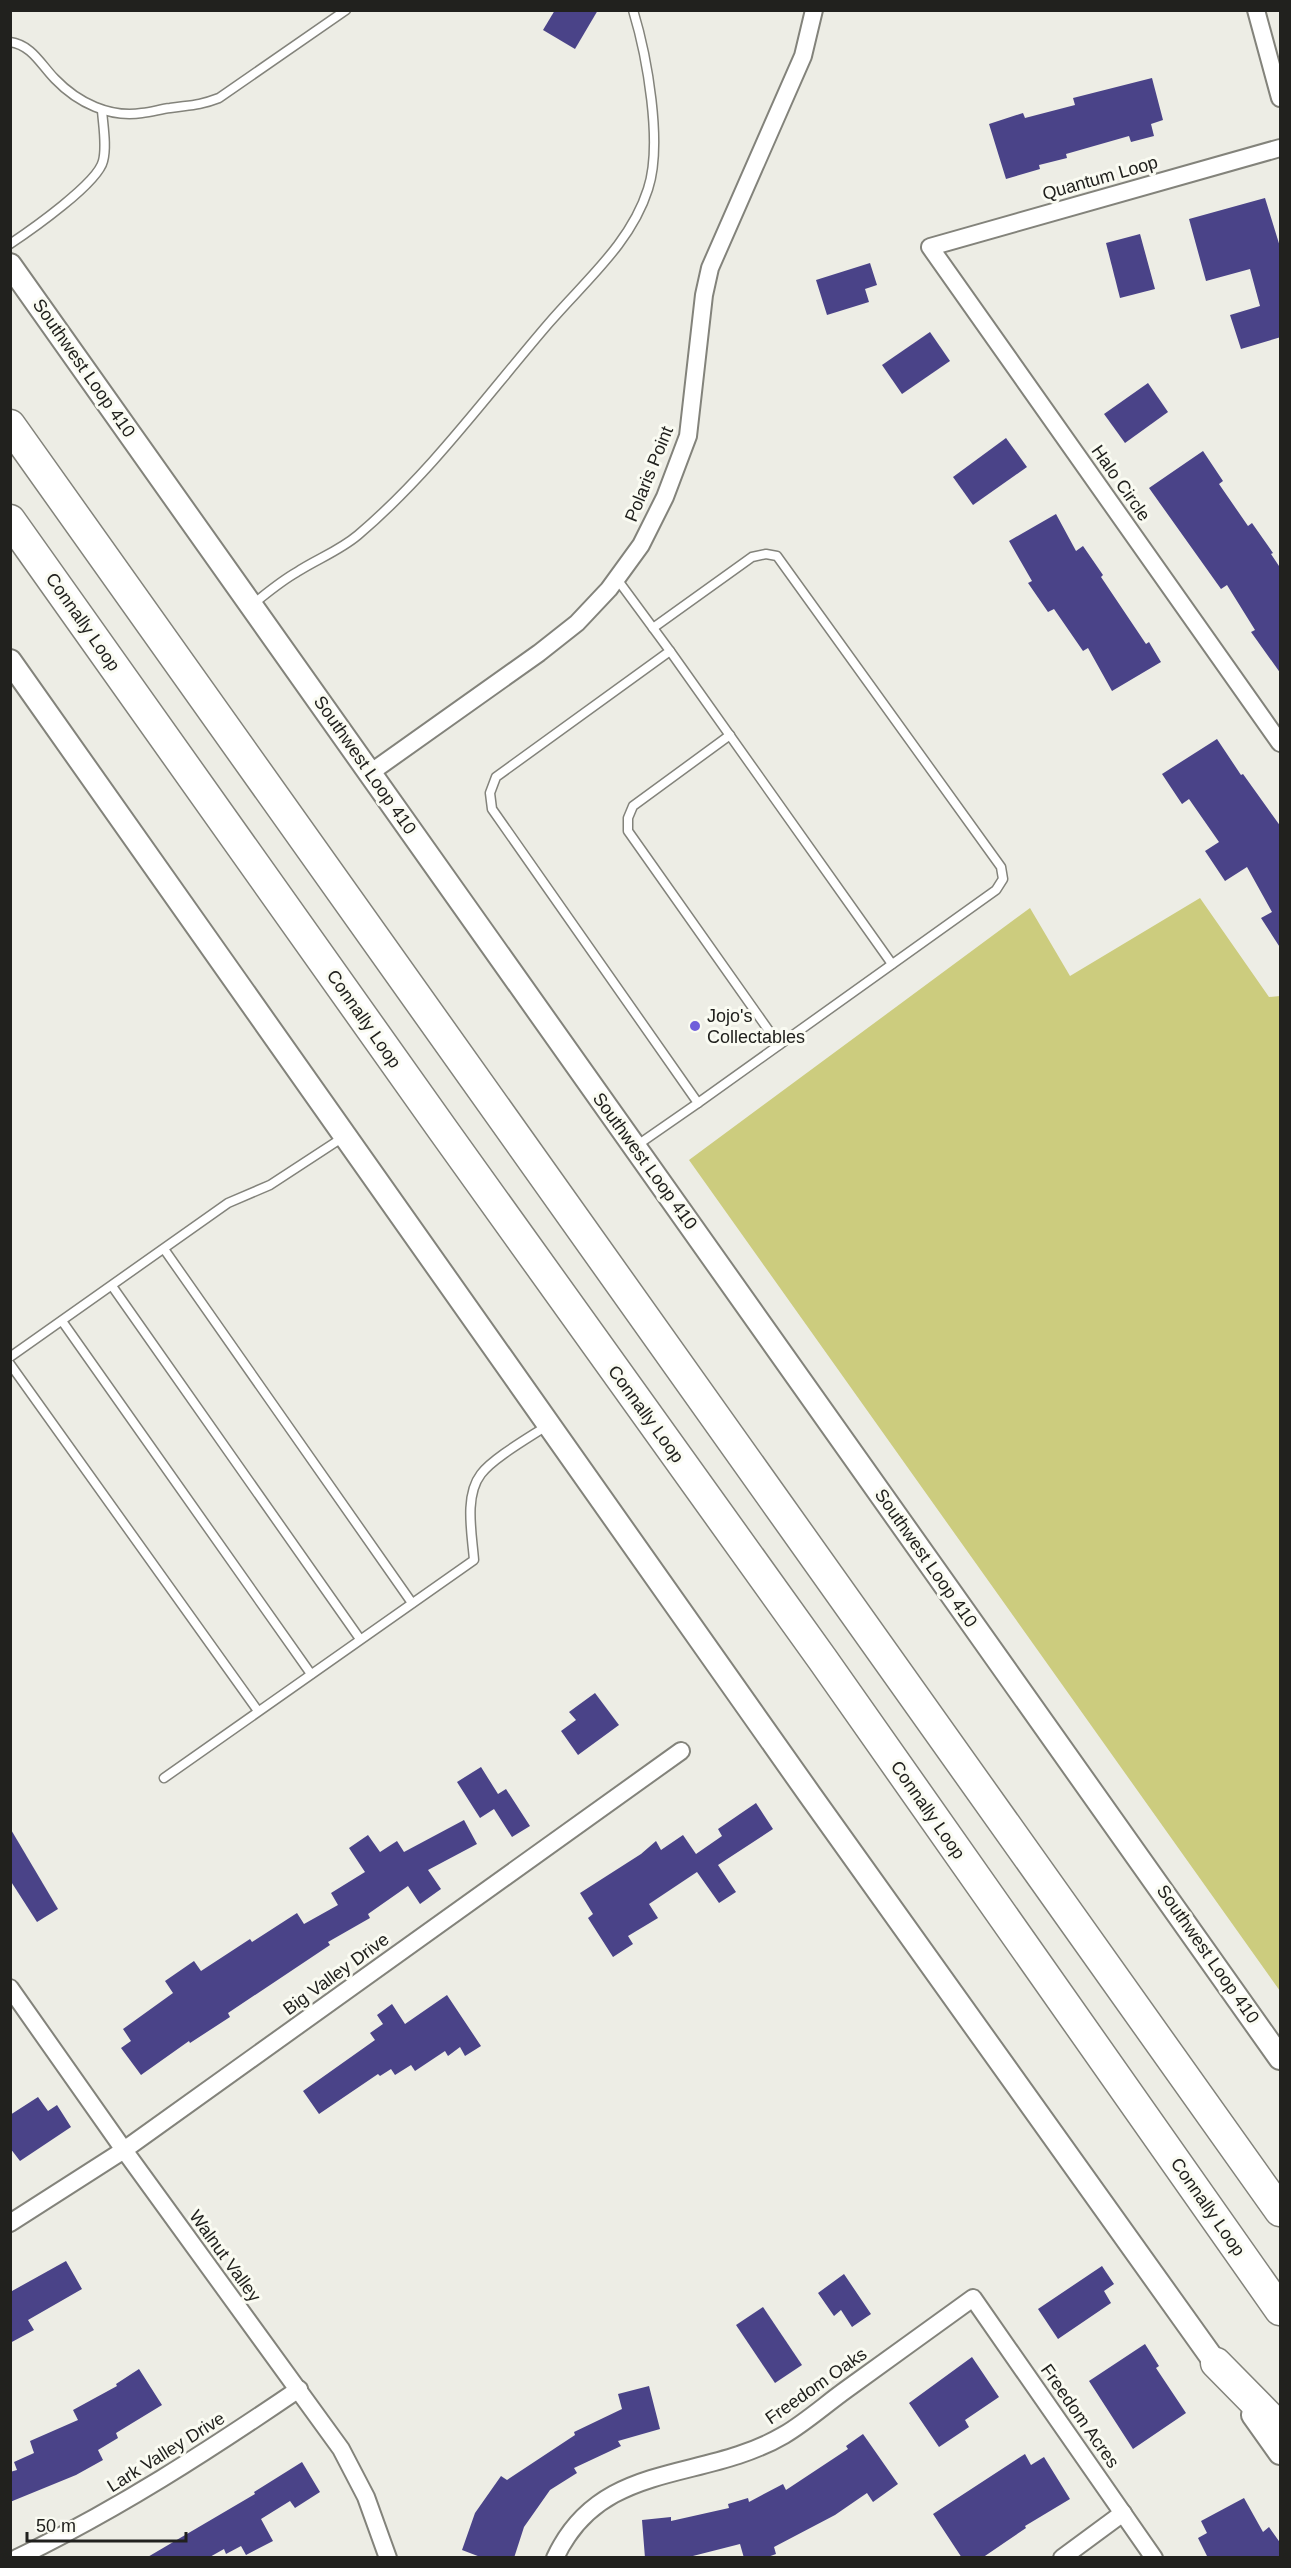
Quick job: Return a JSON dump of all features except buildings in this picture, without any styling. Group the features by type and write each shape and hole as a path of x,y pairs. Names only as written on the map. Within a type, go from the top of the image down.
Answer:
{"highway":[{"path":"10,425 1281,2211"},
{"name":"Connally Loop","path":"10,520 816,1651 1281,2310"},
{"path":"1216,2363 1281,2428"}],"main road":[{"name":"Southwest Loop 410","path":"10,265 1281,2058"},
{"path":"10,661 810,1795 1281,2453"}],"street":[{"name":"Polaris Point","path":"370,773 577,623 617,579 641,545 664,497 688,436 704,294 710,268 803,56 814,10"},
{"path":"1256,10 1281,98"},
{"name":"Quantum Loop","path":"930,247 1281,148"},
{"name":"Halo Circle","path":"930,247 1281,743"},
{"name":"Big Valley Drive","path":"10,2223 124,2150 681,1751"},
{"name":"Walnut Valley","path":"10,1988 340,2449 366,2497 388,2558"},
{"name":"Freedom Acres","path":"973,2298 1154,2558"},
{"name":"Freedom Oaks","path":"555,2558 563,2540 580,2518 604,2498 633,2484 746,2454 785,2434 973,2298"},
{"name":"Lark Valley Drive","path":"17,2558 70,2532 192,2461 299,2389"},
{"path":"1062,2558 1123,2514"}],"lane":[{"path":"10,42 25,46 57,81 87,104 114,114 140,114 197,106 219,98 346,10"},
{"path":"252,604 297,571 334,553 413,484 550,322 624,239 648,190 653,162 653,122 641,36 633,10"},
{"path":"10,244 39,224 90,181 103,162 102,110"},
{"path":"635,1146 996,890 1003,879 1001,867 777,556 766,554 752,557 653,628"},
{"path":"617,579 892,964"},
{"path":"670,651 496,777 490,793 492,810 698,1103"},
{"path":"730,735 633,806 628,818 628,831 778,1045"},
{"path":"10,1357 228,1203 270,1185 345,1136"},
{"path":"164,1249 412,1603"},
{"path":"112,1286 360,1639"},
{"path":"62,1321 311,1674"},
{"path":"10,1364 258,1711"},
{"path":"164,1778 474,1560 471,1507 480,1474 548,1424"}],"shaded area":[{"path":"1200,898 1269,997 1280,996 1280,1991 689,1160 1030,908 1070,976"}],"place":[{"name":"Jojo's Collectables","path":"695,1026"}]}
